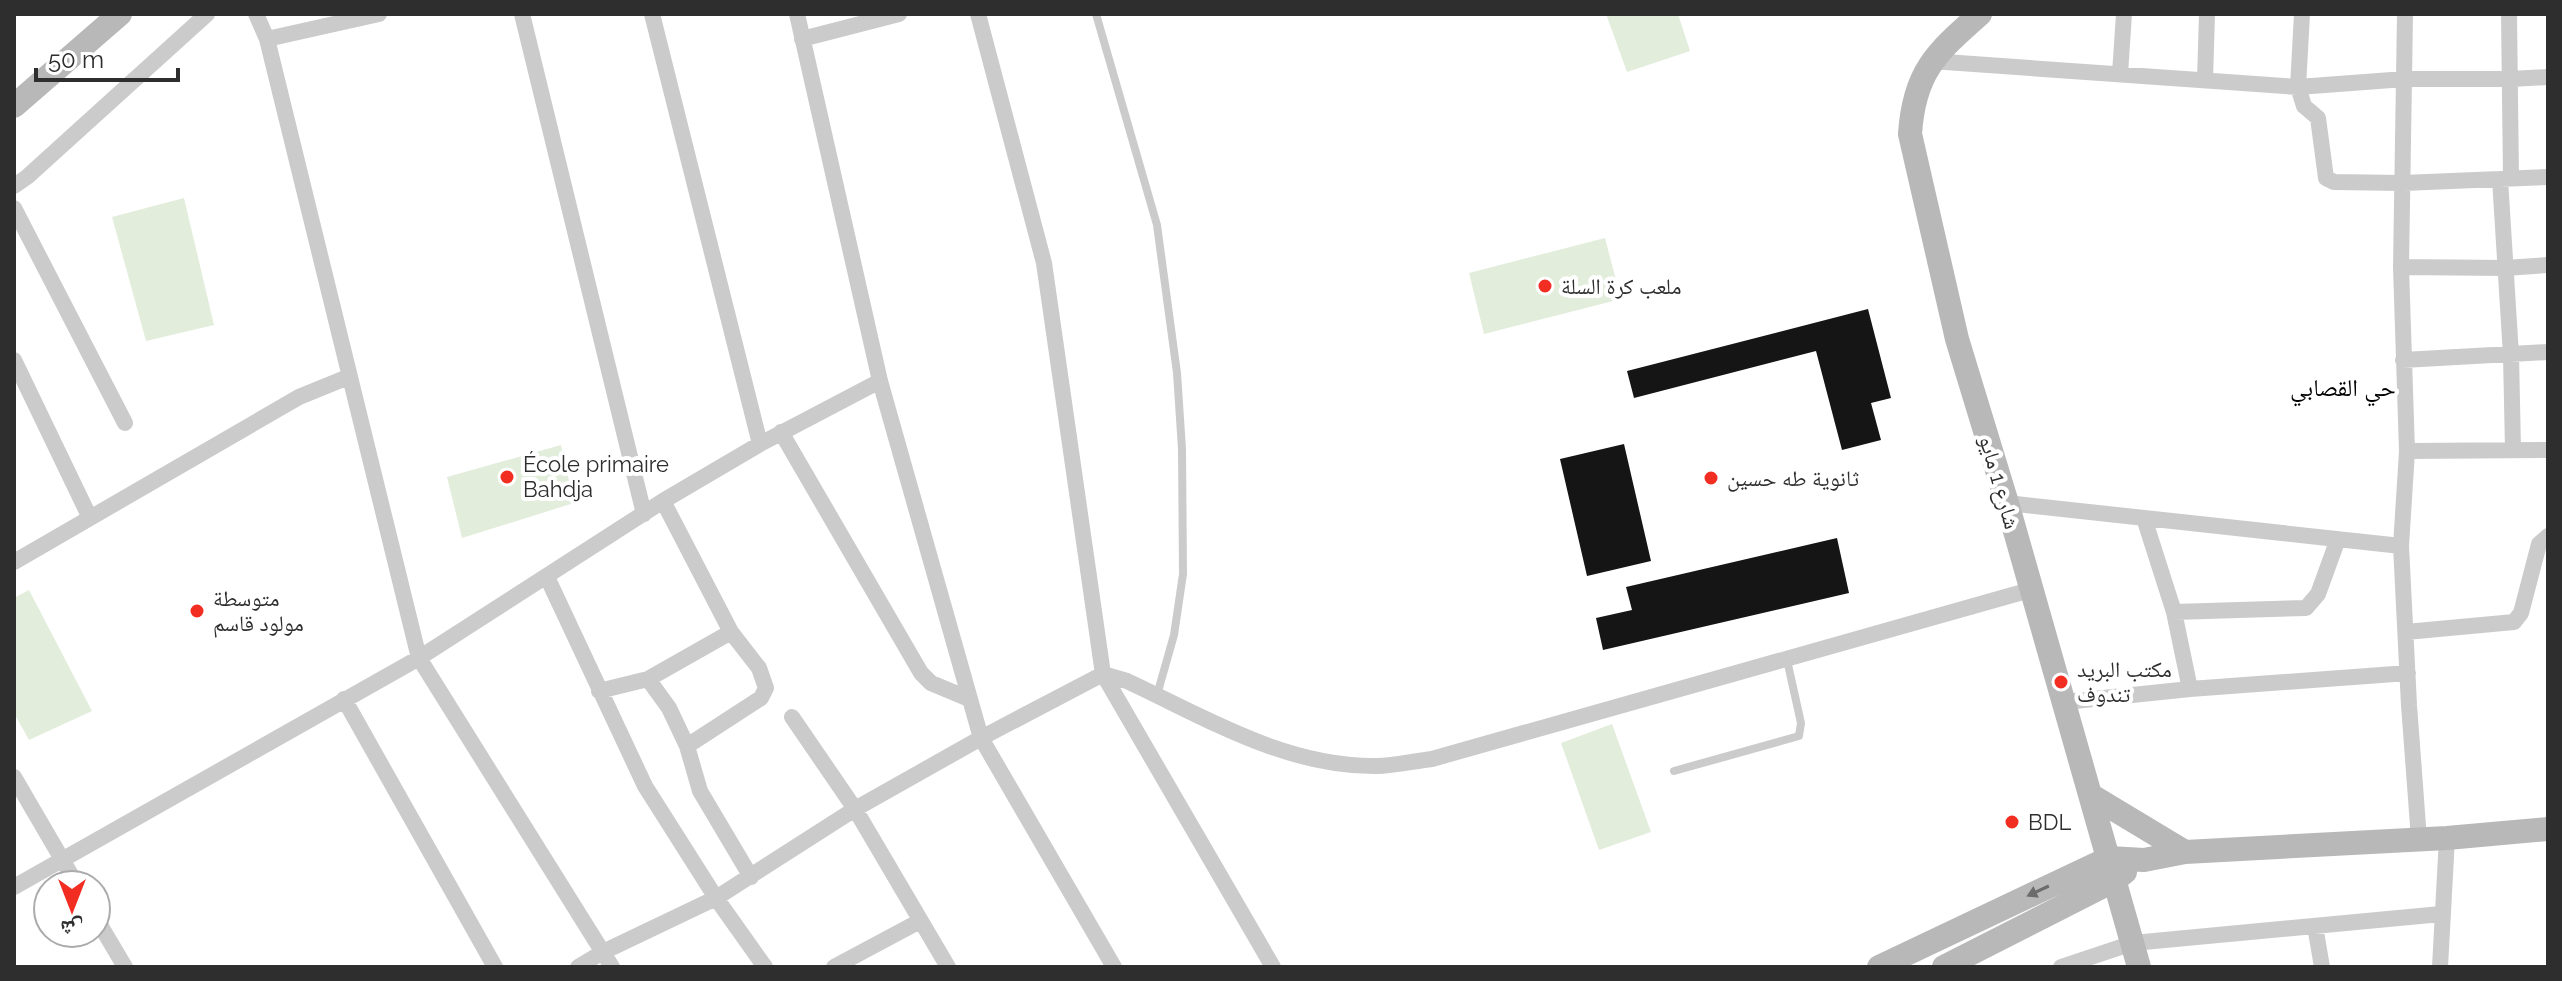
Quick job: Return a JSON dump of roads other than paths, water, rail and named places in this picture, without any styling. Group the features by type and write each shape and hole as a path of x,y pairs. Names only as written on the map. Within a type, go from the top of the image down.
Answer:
{"main road":[{"path":"14,106 120,14"},
{"name":"شارع 1 مايو","path":"1980,14 1931,61 1922,77 1912,110 1910,134 1957,339 2065,702 2136,955"},
{"path":"2092,796 2185,852"},
{"path":"1879,967 1929,941 2112,869 2144,860 2185,852 2447,838 2548,829"},
{"path":"1944,967 2112,869"}],"street":[{"path":"14,186 207,14"},
{"path":"256,14 267,39 419,658 607,960"},
{"path":"267,39 379,14"},
{"path":"522,14 644,514"},
{"path":"652,14 760,444"},
{"path":"797,14 880,381 967,698 981,738 1114,967"},
{"path":"802,39 899,14"},
{"path":"978,14 1044,263 1103,674 1273,967"},
{"path":"2120,74 2124,14"},
{"path":"2205,80 2207,14"},
{"path":"2302,14 2298,87 2304,106 2318,118 2326,178 2347,183 2403,183 2548,177"},
{"path":"2405,14 2401,267 2407,451 2401,546 2419,839"},
{"path":"2509,14 2511,79 2505,268 2513,449"},
{"path":"1931,61 2298,87 2405,79 2548,77"},
{"path":"14,208 125,423"},
{"path":"2401,267 2505,268 2548,265"},
{"path":"2403,360 2548,352"},
{"path":"14,360 90,518"},
{"path":"14,562 299,397 348,377"},
{"path":"14,887 419,658 663,501 781,432 880,381"},
{"path":"781,432 921,673 931,683 967,698"},
{"path":"2407,451 2548,450"},
{"path":"663,501 731,632 759,668 766,688 761,698 687,746"},
{"path":"2007,503 2401,546"},
{"path":"2144,518 2174,612 2190,689"},
{"path":"2406,632 2514,622 2521,613 2539,544 2548,536"},
{"path":"2174,612 2306,608 2318,594 2338,539"},
{"path":"547,577 645,786 716,898 765,967"},
{"path":"578,967 607,960 751,877 855,809 1103,674 1127,681 1284,752 1331,763 1378,766 1432,759 2030,590"},
{"path":"599,691 648,679 731,632"},
{"path":"2065,702 2190,689 2408,673"},
{"path":"648,679 669,708 687,746 700,791 751,877"},
{"path":"344,699 495,967"},
{"path":"792,717 855,809 948,967"},
{"path":"14,777 67,869"},
{"path":"2440,967 2447,838"},
{"path":"2061,967 2315,926 2441,914"},
{"path":"834,967 920,921"},
{"path":"2315,926 2322,967"},
{"path":"1929,941 1938,967"},
{"path":"112,945 125,967"}],"lane":[{"path":"1096,14 1157,225 1177,373 1182,449 1183,574 1174,635 1157,695"},
{"path":"1674,771 1799,736 1801,723 1787,660"}],"place":[{"name":"ملعب كرة السلة","path":"1545,286"},
{"name":"École primaire Bahdja","path":"507,477"},
{"name":"ثانوية طه حسين","path":"1711,478"},
{"name":"متوسطة مولود قاسم","path":"197,611"},
{"name":"مكتب البريد تندوف","path":"2061,682"},
{"name":"BDL","path":"2012,822"}],"district":[{"name":"حي القصابي","path":"2343,387"}]}
